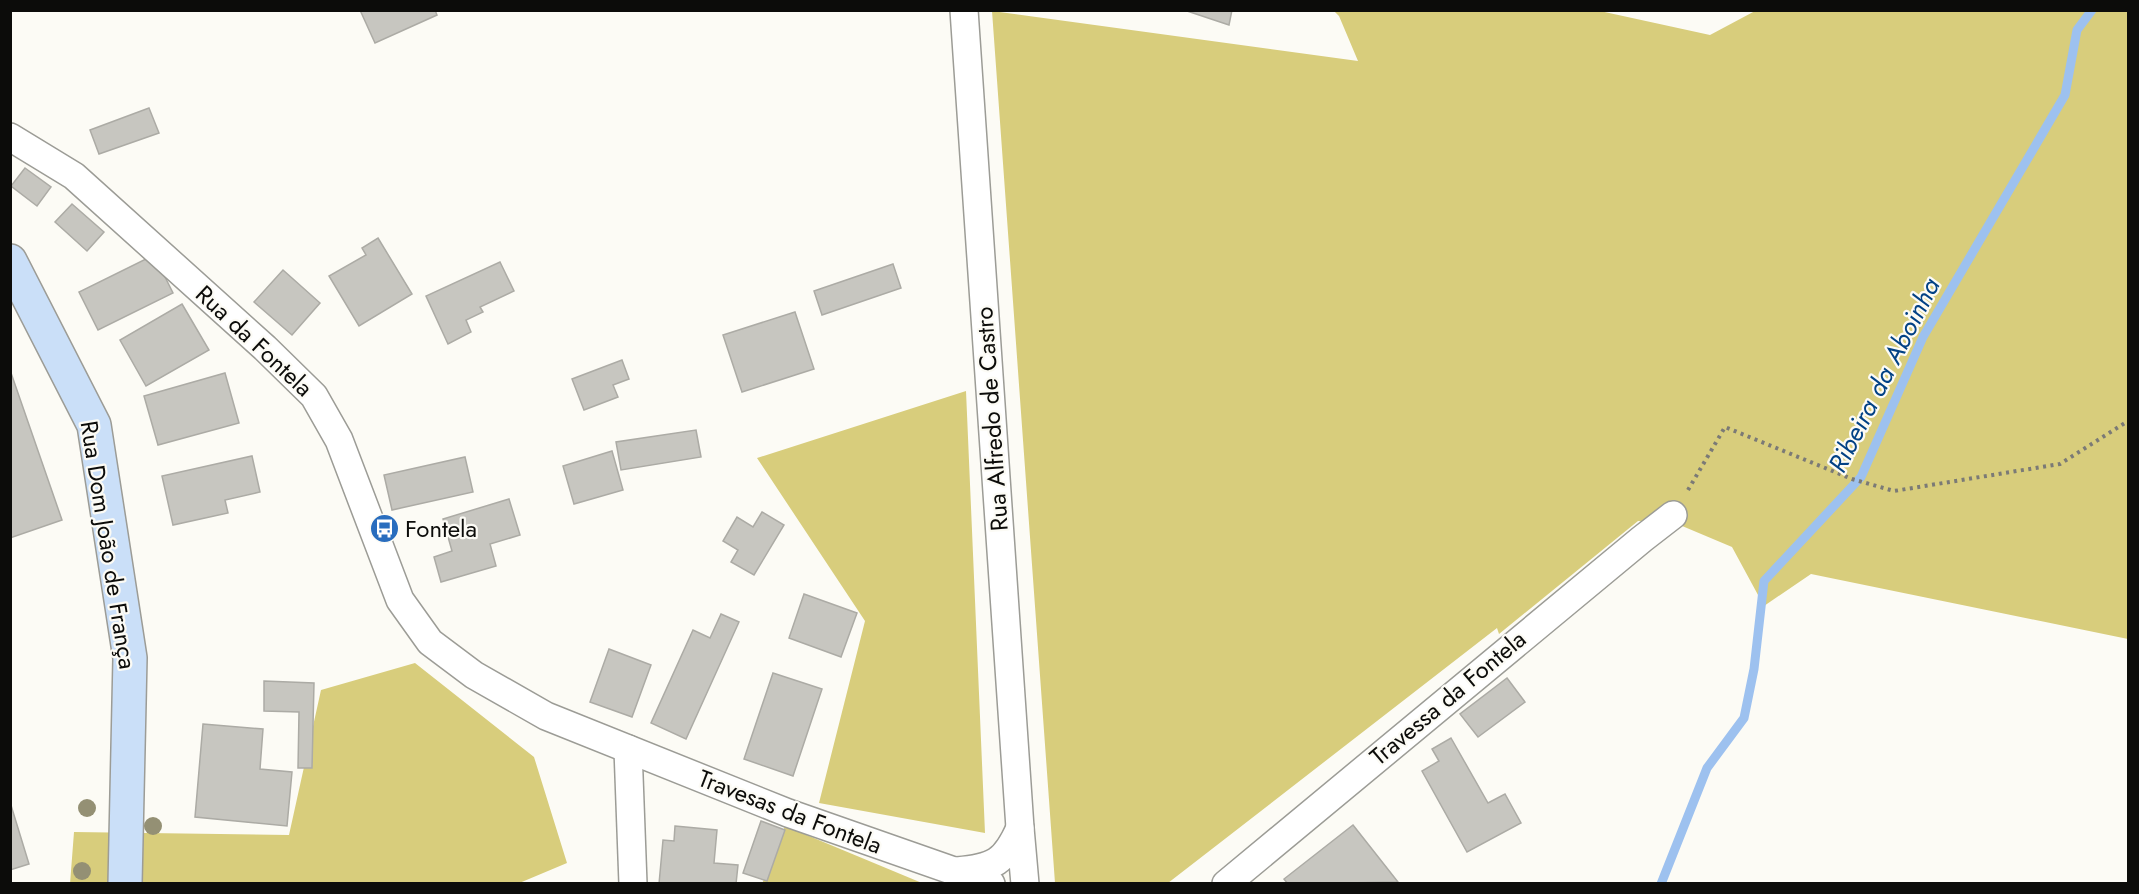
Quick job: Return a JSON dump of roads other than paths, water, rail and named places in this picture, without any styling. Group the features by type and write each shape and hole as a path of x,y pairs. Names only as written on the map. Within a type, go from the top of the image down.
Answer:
{"main road":[{"name":"Rua Dom João de França","path":"10,261 94,425 130,658 125,884"}],"street":[{"name":"Rua Alfredo de Castro","path":"964,10 1025,884"},
{"name":"Rua da Fontela","path":"10,137 74,176 265,348 314,396 339,440 400,600 430,642 474,675 546,716 628,749"},
{"name":"Travessa da Fontela","path":"1226,884 1673,515"},
{"path":"628,749 633,884"},
{"name":"Travesas da Fontela","path":"628,749 788,813 953,871"},
{"path":"953,871 982,869 995,863 1012,846 1020,828"},
{"path":"953,871 991,884"}],"waterway":[{"name":"Ribeira da Aboinha","path":"1661,884 1707,768 1744,718 1754,669 1764,581 1861,477 1923,337 2065,95 2077,30 2092,10"}],"place":[{"name":"Fontela","path":"384,529"}]}
